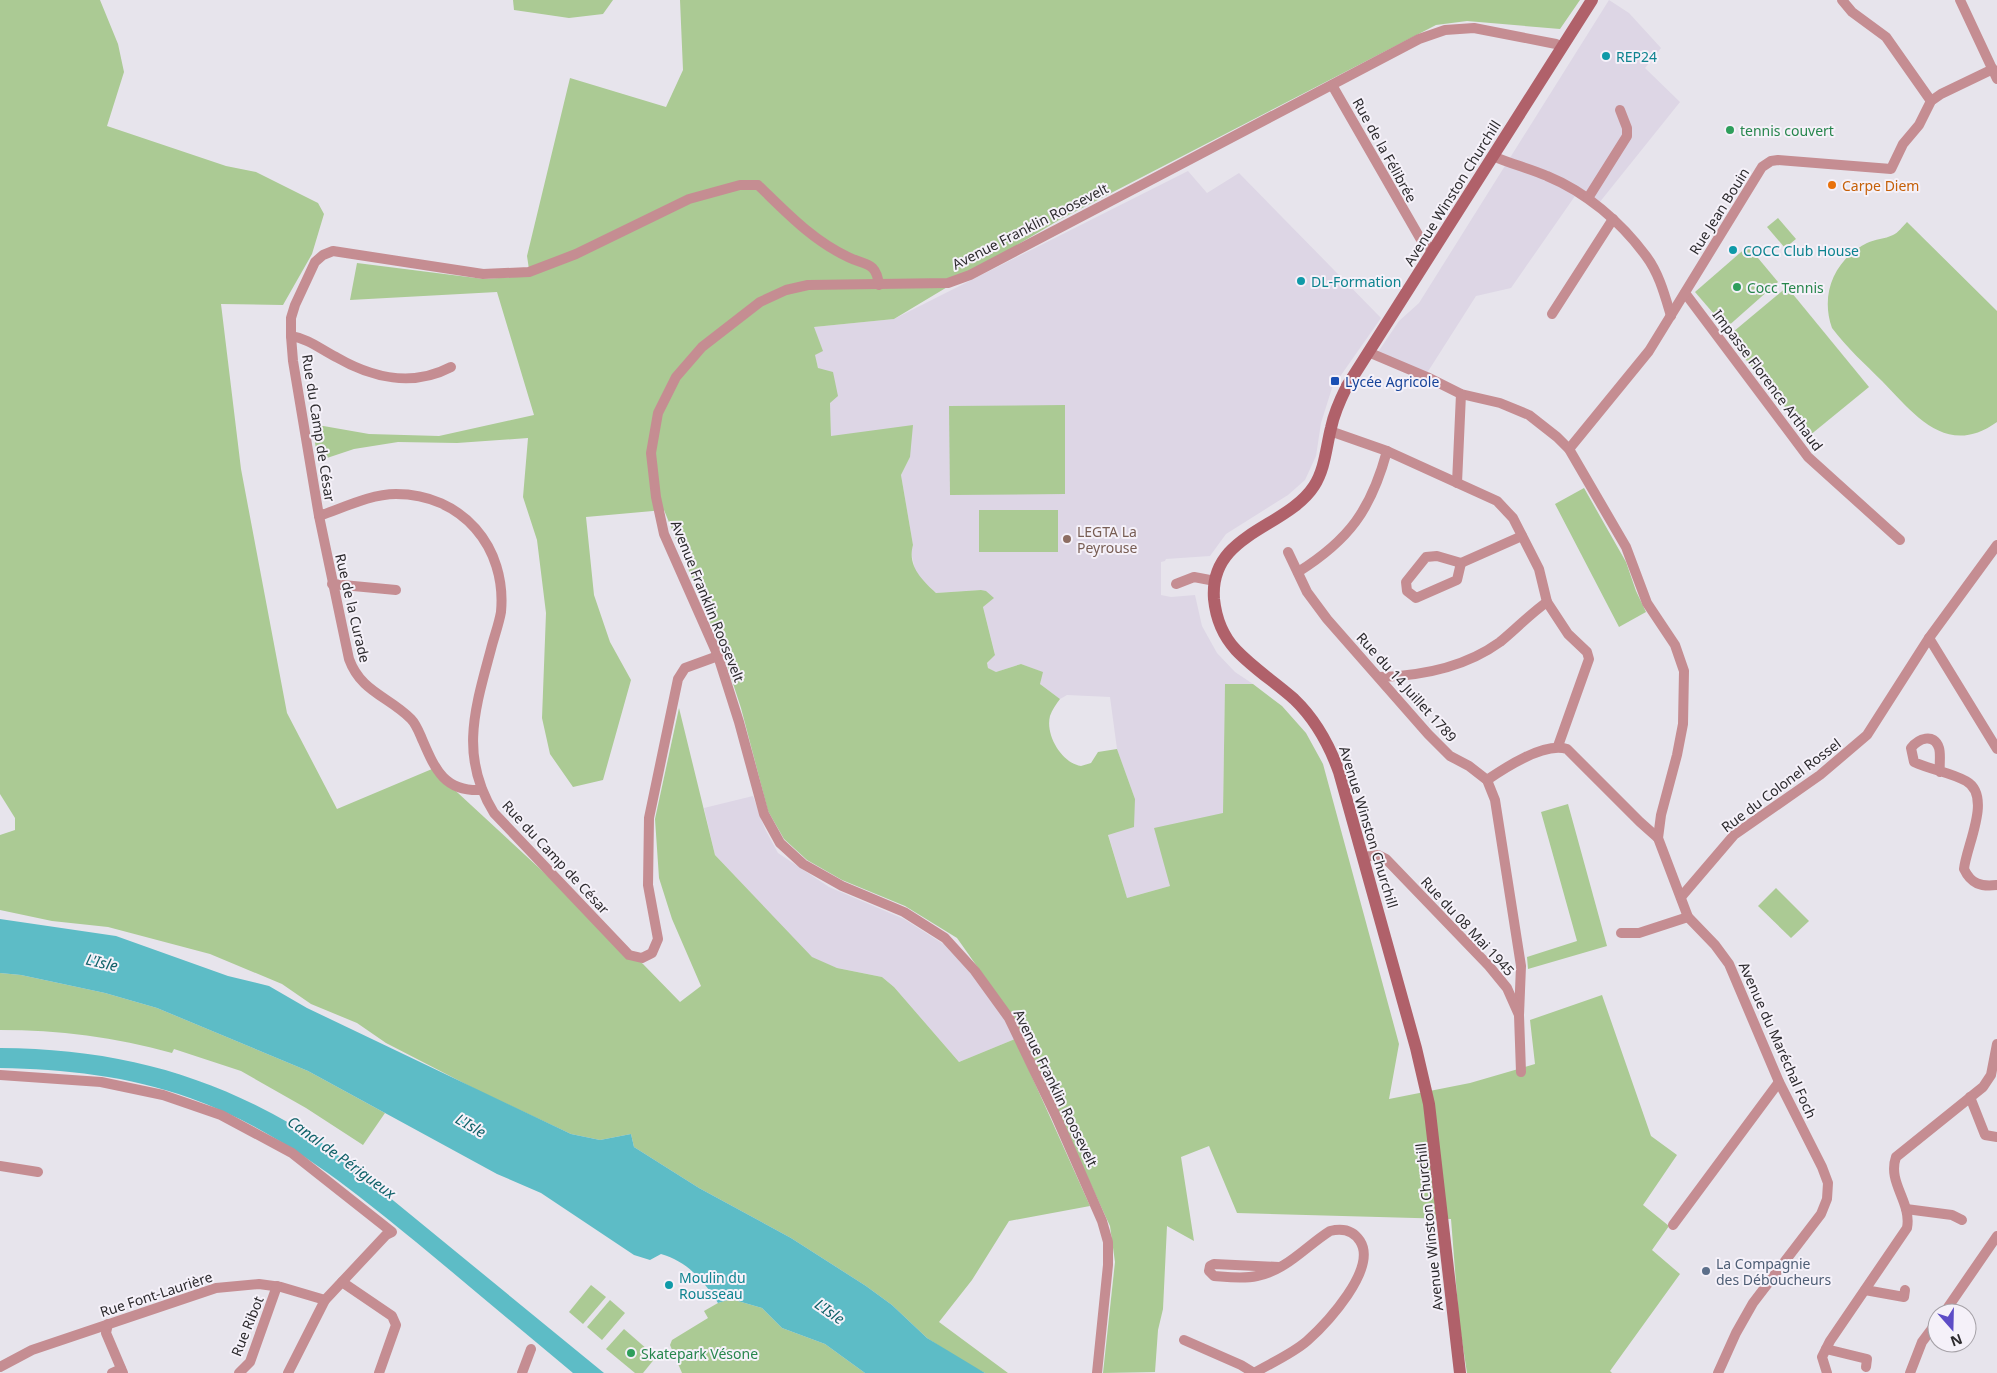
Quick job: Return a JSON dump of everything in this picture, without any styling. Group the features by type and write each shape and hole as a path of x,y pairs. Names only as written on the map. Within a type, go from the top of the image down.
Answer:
{"main road":[{"name":"Avenue Winston Churchill","path":"1460,1373 1429,1104 1364,857 1339,772 1324,737 1313,720 1294,700 1245,660 1231,645 1223,632 1215,609 1215,582 1223,561 1238,544 1308,494 1322,469 1330,431 1346,386 1592,0"}],"street":[{"path":"1842,0 1852,12 1886,37 1931,102 1941,94 1995,74 1960,0"},
{"name":"Avenue Franklin Roosevelt","path":"1098,1373 1108,1265 1108,1242 1104,1228 1055,1114 1009,1018 975,971 945,938 904,912 842,886 803,864 780,843 764,814 739,722 718,656 664,534 656,497 651,453 658,414 676,377 702,347 760,302 786,290 808,286 948,283 970,274 1419,39 1445,30 1474,28 1556,44 1562,47"},
{"name":"Rue de la Félibrée","path":"1332,85 1420,238 1433,251"},
{"name":"Rue Jean Bouin","path":"1569,449 1649,351 1762,167 1771,161 1778,160 1891,170 1903,144 1919,125 1931,102"},
{"path":"1588,198 1627,136 1627,128 1620,110"},
{"path":"1493,156 1548,176 1588,198 1613,220 1647,257 1657,274 1671,316"},
{"name":"Rue du Camp de César","path":"718,656 685,668 678,680 649,818 648,885 658,939 652,953 642,958 629,956 494,813 482,790 474,763 472,741 473,716 501,612 501,584 496,562 487,544 460,514 441,502 415,495 394,494 373,498 319,516 293,361 291,318 295,305 315,262 323,255 333,251 483,274 529,272 576,254 689,199 740,186 758,184 808,233 848,257 872,265 878,273 879,284"},
{"path":"1552,314 1613,220"},
{"name":"Impasse Florence Arthaud","path":"1685,293 1808,457 1900,540"},
{"path":"291,336 306,338 336,358 379,375 424,378 450,367"},
{"name":"Avenue du Maréchal Foch","path":"1368,352 1461,394 1500,403 1529,415 1569,449 1626,547 1647,604 1675,645 1684,671 1683,724 1678,755 1661,815 1658,838 1688,918 1715,945 1729,964 1779,1082 1822,1167 1828,1183 1827,1199 1821,1214 1753,1303 1736,1333 1718,1373"},
{"path":"1457,482 1461,394"},
{"path":"1330,431 1387,451 1497,501 1513,518 1539,569 1547,602 1568,634 1587,652 1589,659 1586,673 1558,746"},
{"path":"1298,572 1326,554 1346,536 1363,514 1387,451"},
{"name":"Rue de la Curade","path":"319,516 332,584 354,674 412,720 434,769 449,782 461,789 482,790"},
{"path":"1461,563 1457,580 1416,598 1407,591 1406,582 1426,557 1437,556 1461,563 1522,536"},
{"name":"Rue du Colonel Rossel","path":"1681,897 1734,835 1813,781 1867,735 1929,638 1997,545"},
{"name":"Rue du 14 Juillet 1789","path":"1288,552 1314,602 1428,734 1450,756 1470,766 1487,780"},
{"path":"1176,584 1190,577 1215,582"},
{"path":"332,584 396,590"},
{"path":"1379,677 1428,673 1470,659 1498,643 1547,602"},
{"path":"1929,638 1997,749"},
{"path":"1519,1015 1521,966 1495,800 1487,780 1538,751 1558,746 1567,749 1658,838"},
{"path":"1940,772 1967,781 1977,795 1978,812 1965,856 1964,869 1972,882 1980,886 1997,885"},
{"name":"Rue du 08 Mai 1945","path":"1364,857 1378,855 1393,866 1489,966 1507,988 1519,1015 1521,1072"},
{"path":"1620,932 1639,934 1688,918"},
{"path":"1827,1373 1822,1362 1826,1350 1907,1228 1909,1217 1892,1168 1896,1157 1983,1087 1991,1074 1997,1044"},
{"path":"0,1074 101,1082 163,1095 221,1116 292,1153 392,1232 386,1235 325,1300 288,1373"},
{"path":"1673,1225 1779,1082"},
{"path":"1970,1097 1985,1135 1997,1137"},
{"path":"0,1166 38,1172"},
{"path":"1906,1209 1952,1215 1962,1220"},
{"path":"1184,1340 1241,1365 1254,1373 1306,1342 1340,1306 1360,1270 1365,1256 1364,1249 1356,1235 1346,1230 1330,1231 1295,1258 1279,1268 1263,1274 1242,1277 1214,1276 1209,1271 1210,1266 1214,1264 1279,1268"},
{"path":"1951,1303 1997,1236"},
{"path":"342,1282 392,1316 396,1325 379,1373"},
{"name":"Rue Font-Laurière","path":"0,1367 32,1350 216,1288 259,1284 277,1286 315,1295 325,1300"},
{"name":"Rue Ribot","path":"239,1373 250,1362 277,1286"},
{"path":"1865,1290 1904,1297 1905,1290"},
{"path":"108,1324 106,1333 118,1372"},
{"path":"1910,1373 1922,1342 1927,1335"},
{"path":"522,1373 531,1349"},
{"path":"1826,1350 1867,1359 1866,1367"}],"shaded area":[{"path":"1609,0 1629,13 1661,48 1645,68 1680,102 1595,208 1575,196 1511,288 1476,296 1427,373 1378,352 1399,321 1419,303"},
{"name":"LEGTA La Peyrouse","path":"1188,171 1207,193 1239,173 1381,318 1332,388 1321,423 1316,456 1305,480 1288,495 1226,534 1210,556 1166,559 1161,562 1161,595 1171,597 1195,595 1202,626 1217,653 1235,672 1253,684 1225,684 1223,813 1170,886 1127,898 1108,834 1135,799 1117,749 1110,697 1067,695 1060,699 1040,684 1042,672 1021,664 996,672 988,668 987,664 995,654 983,607 993,598 981,590 936,593 916,574 911,552 913,545 901,475 910,457 831,436 830,403 814,355 814,327 894,319"},
{"path":"753,796 765,829 778,853 829,887 904,919 945,945 978,981 1004,1017 1015,1039 959,1062 894,987 882,977 837,968 812,958 715,855 704,808"}],"green space":[{"path":"0,0 100,0 118,44 124,72 107,126 226,166 256,172 318,203 324,214 312,254 283,305 221,304 241,469 287,713 337,809 432,769 643,964 680,1002 701,986 672,919 659,878 655,819 679,708 715,855 812,957 837,968 882,977 894,987 959,1062 1015,1039 1090,1206 1009,1221 972,1280 939,1322 1008,1373 985,1373 967,1364 927,1338 892,1305 866,1286 791,1238 699,1188 634,1147 631,1134 600,1140 571,1134 481,1092 386,1043 357,1023 311,1004 282,984 210,954 108,927 52,921 0,910 0,835 15,830 15,818 0,794"},
{"path":"513,0 613,0 603,14 569,18 514,10"},
{"path":"680,0 1580,0 1560,29 1467,21 1436,25 1059,220 894,319 814,327 823,351 815,355 818,368 833,372 838,396 830,403 831,436 913,425 910,457 901,475 913,545 912,560 921,578 936,593 981,590 986,591 994,598 983,607 995,655 987,663 988,668 996,672 1021,664 1043,672 1040,684 1060,699 1054,707 1049,723 1056,747 1067,760 1081,766 1091,763 1098,752 1117,749 1135,799 1134,827 1108,835 1127,898 1170,886 1154,828 1223,813 1225,684 1253,684 1282,706 1306,733 1323,764 1399,1044 1389,1099 1470,1083 1535,1064 1530,1020 1602,995 1651,1136 1677,1155 1643,1205 1669,1226 1652,1250 1680,1274 1610,1371 1612,1373 1467,1373 1459,1321 1451,1219 1237,1213 1209,1146 1181,1157 1194,1241 1167,1226 1163,1309 1158,1330 1155,1372 1103,1373 1115,1262 1110,1226 1015,1020 957,938 905,906 842,880 807,860 784,839 768,811 741,708 724,656 664,510 586,517 594,595 610,642 631,680 603,780 573,787 550,754 542,718 546,613 537,540 523,497 528,438 457,443 398,442 354,449 318,461 312,424 369,434 439,436 534,415 497,292 350,300 357,263 484,279 530,276 527,256 570,78 666,107 683,70"},
{"path":"1778,218 1796,239 1785,248 1767,227"},
{"path":"1907,222 1997,311 1997,422 1979,432 1963,436 1947,434 1933,428 1907,407 1856,356 1832,328 1828,303 1829,291 1838,268 1856,250 1867,243 1895,234"},
{"path":"1748,246 1778,282 1726,328 1695,292"},
{"path":"1787,287 1869,387 1809,436 1727,337"},
{"path":"1065,405 1065,494 950,495 949,406"},
{"path":"1584,488 1626,562 1646,612 1619,627 1555,504"},
{"path":"979,510 1058,510 1058,552 979,552"},
{"path":"1568,804 1607,946 1528,969 1527,957 1577,941 1541,812"},
{"path":"1776,888 1809,921 1791,938 1758,906"},
{"path":"0,973 21,975 105,993 157,1008 308,1071 385,1113 363,1145 306,1108 241,1071 174,1049 172,1053 151,1047 87,1036 43,1031 0,1030"},
{"path":"591,1285 606,1297 583,1324 569,1312"},
{"path":"731,1299 762,1308 782,1328 825,1344 865,1373 682,1373 670,1345 672,1340 708,1318 704,1311 718,1303"},
{"path":"610,1300 625,1313 602,1340 587,1327"},
{"name":"Skatepark Vésone","path":"624,1329 656,1357 643,1373 635,1373 606,1349"}],"water":[{"name":"L'Isle","path":"0,919 116,936 228,976 269,986 307,1008 571,1134 600,1140 631,1134 634,1147 699,1188 791,1238 866,1286 892,1305 927,1338 985,1373 865,1373 825,1344 782,1328 762,1308 731,1299 718,1303 694,1273 671,1257 661,1254 650,1260 634,1255 541,1193 497,1174 308,1071 157,1008 105,993 21,975 0,973"},
{"path":"0,1048 89,1054 172,1072 250,1103 289,1123 328,1147 604,1373 573,1373 363,1199 309,1160 252,1125 190,1098 144,1084 72,1072 0,1068"}],"place":[{"name":"REP24","path":"1606,56"},
{"name":"tennis couvert","path":"1730,130"},
{"name":"Carpe Diem","path":"1832,185"},
{"name":"COCC Club House","path":"1733,250"},
{"name":"DL-Formation","path":"1301,281"},
{"name":"Cocc Tennis","path":"1737,287"},
{"name":"Lycée Agricole","path":"1335,381"},
{"name":"LEGTA La Peyrouse","path":"1067,539"},
{"name":"La Compagnie des Déboucheurs","path":"1706,1271"},
{"name":"Moulin du Rousseau","path":"669,1285"},
{"name":"Skatepark Vésone","path":"631,1353"}],"water label":[{"name":"Canal de Périgueux","path":"342,1157"}]}
